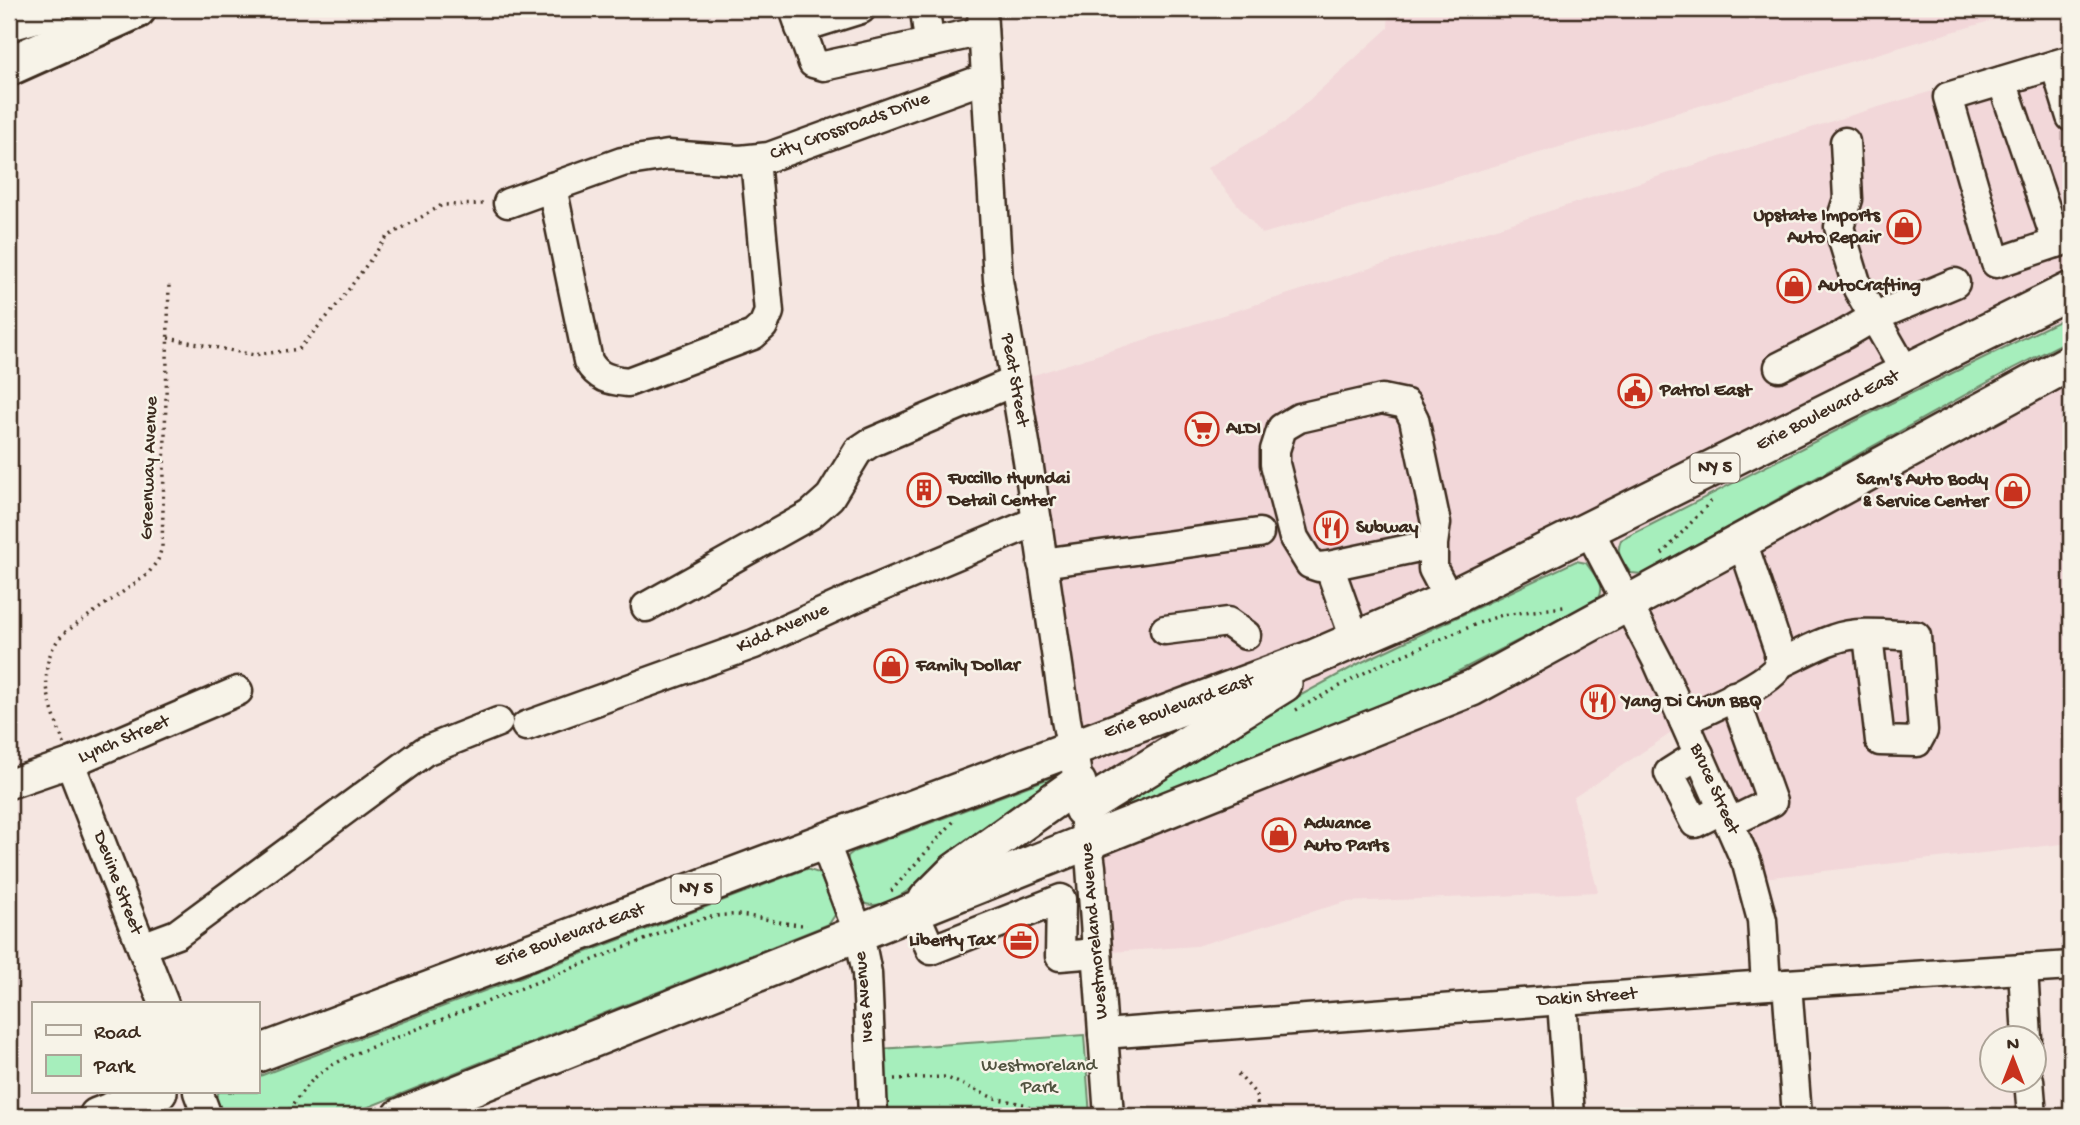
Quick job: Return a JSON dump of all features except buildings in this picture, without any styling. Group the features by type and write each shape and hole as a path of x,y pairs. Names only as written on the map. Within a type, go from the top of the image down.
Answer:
{"highway":[{"path":"9,21 50,9"},
{"path":"9,66 136,9"}],"main road":[{"name":"Erie Boulevard East","path":"259,1053 1313,657 1449,599 2071,290"},
{"path":"900,904 1088,843 1472,688 2071,362"},
{"path":"401,1116 859,934 900,904 1080,796 1355,639"},
{"path":"97,1116 154,1094"}],"street":[{"path":"861,9 797,18 813,63 817,66 929,43 982,20"},
{"path":"925,9 929,43"},
{"name":"Peat Street","path":"982,20 998,280 1072,748"},
{"path":"2002,81 2064,241 1996,263 1948,97 2002,81 2063,63 2071,117"},
{"name":"City Crossroads Drive","path":"508,203 622,163 668,155 740,160 769,157 986,78"},
{"path":"1845,142 1848,199 1839,227 1858,289 1905,371"},
{"path":"552,187 588,361 596,374 609,380 628,382 753,335 763,326 769,312 755,159"},
{"path":"1779,367 1874,317 1955,283"},
{"path":"646,607 810,515 830,497 858,451 870,443 1015,382"},
{"path":"1433,544 1329,566 1310,564 1294,538 1275,464 1275,450 1282,428 1299,418 1382,399 1406,404 1414,419 1436,523 1433,569 1449,599"},
{"name":"Kidd Avenue","path":"142,947 177,934 425,751 754,644 859,596 1037,521"},
{"name":"Bruce Street","path":"1589,530 1658,662 1747,864 1776,984 1797,1116"},
{"path":"1042,563 1258,533"},
{"path":"1684,721 1774,672 1779,664 1779,651 1742,541"},
{"path":"1329,566 1355,639"},
{"path":"1165,630 1228,622 1246,635"},
{"path":"1779,664 1835,638 1868,635 1916,636 1923,730 1917,743 1880,741 1868,635"},
{"name":"Lynch Street","path":"9,784 70,762 238,691"},
{"path":"1726,816 1772,802 1734,695"},
{"name":"Westmoreland Avenue","path":"1072,748 1088,843 1109,1116"},
{"name":"Devine Street","path":"70,762 163,1002"},
{"name":"Ives Avenue","path":"824,841 859,934 867,973 873,1116"},
{"path":"900,904 931,950 1061,899 1060,956 1097,953"},
{"name":"Dakin Street","path":"1103,1034 1776,984 2071,966"},
{"path":"2023,969 2026,1024"},
{"path":"1562,1001 1570,1116"},
{"path":"199,1094 207,1116"},
{"path":"2030,1094 2032,1116"}],"path":[{"path":"168,338 254,355 299,349 338,304 387,237 442,205 508,203"},
{"name":"Greenway Avenue","path":"70,762 46,693 44,680 49,656 64,633 147,575 158,560 162,547 169,285"},
{"path":"1661,554 1709,502 1720,495"},
{"path":"1315,699 1377,666 1479,622 1502,615 1569,606"},
{"path":"900,904 957,818"},
{"path":"285,1116 313,1077 326,1067 682,925 713,915 738,915 791,925 819,923"},
{"path":"1238,1074 1256,1094 1259,1116"},
{"path":"871,1076 903,1080 945,1077 994,1098 1028,1105 1029,1116"}],"shaded area":[{"path":"1389,9 2031,9 1262,234 1207,168 1284,123 1388,28"},
{"path":"2071,50 2071,843 1763,878 1697,716 1573,798 1598,892 1345,902 1196,946 1097,953 1015,381 1855,114"}],"green space":[{"path":"2071,315 2071,339 1643,574 1631,573 1622,561 1619,554 1621,540"},
{"path":"1576,561 1586,563 1598,581 1600,590 1597,600 1418,692 1109,813 1105,809 1112,798 1360,663"},
{"path":"1055,776 1057,780 920,883 885,903 863,903 847,865 848,856 853,852"},
{"path":"806,869 819,873 834,909 835,915 829,924 346,1116 219,1116 214,1100 218,1094 259,1094 259,1076"},
{"name":"Westmoreland Park","path":"1084,1035 1090,1116 880,1116 880,1049"}],"place":[{"name":"Upstate Imports Auto Repair","path":"1904,227"},
{"name":"AutoCrafting","path":"1794,286"},
{"name":"Patrol East","path":"1635,391"},
{"name":"ALDI","path":"1202,429"},
{"name":"Fuccillo Hyundai Detail Center","path":"924,490"},
{"name":"Sam's Auto Body & Service Center","path":"2013,491"},
{"name":"Subway","path":"1331,528"},
{"name":"Family Dollar","path":"891,666"},
{"name":"Yang Di Chun BBQ","path":"1598,702"},
{"name":"Advance Auto Parts","path":"1279,835"},
{"name":"Liberty Tax","path":"1021,941"}]}
